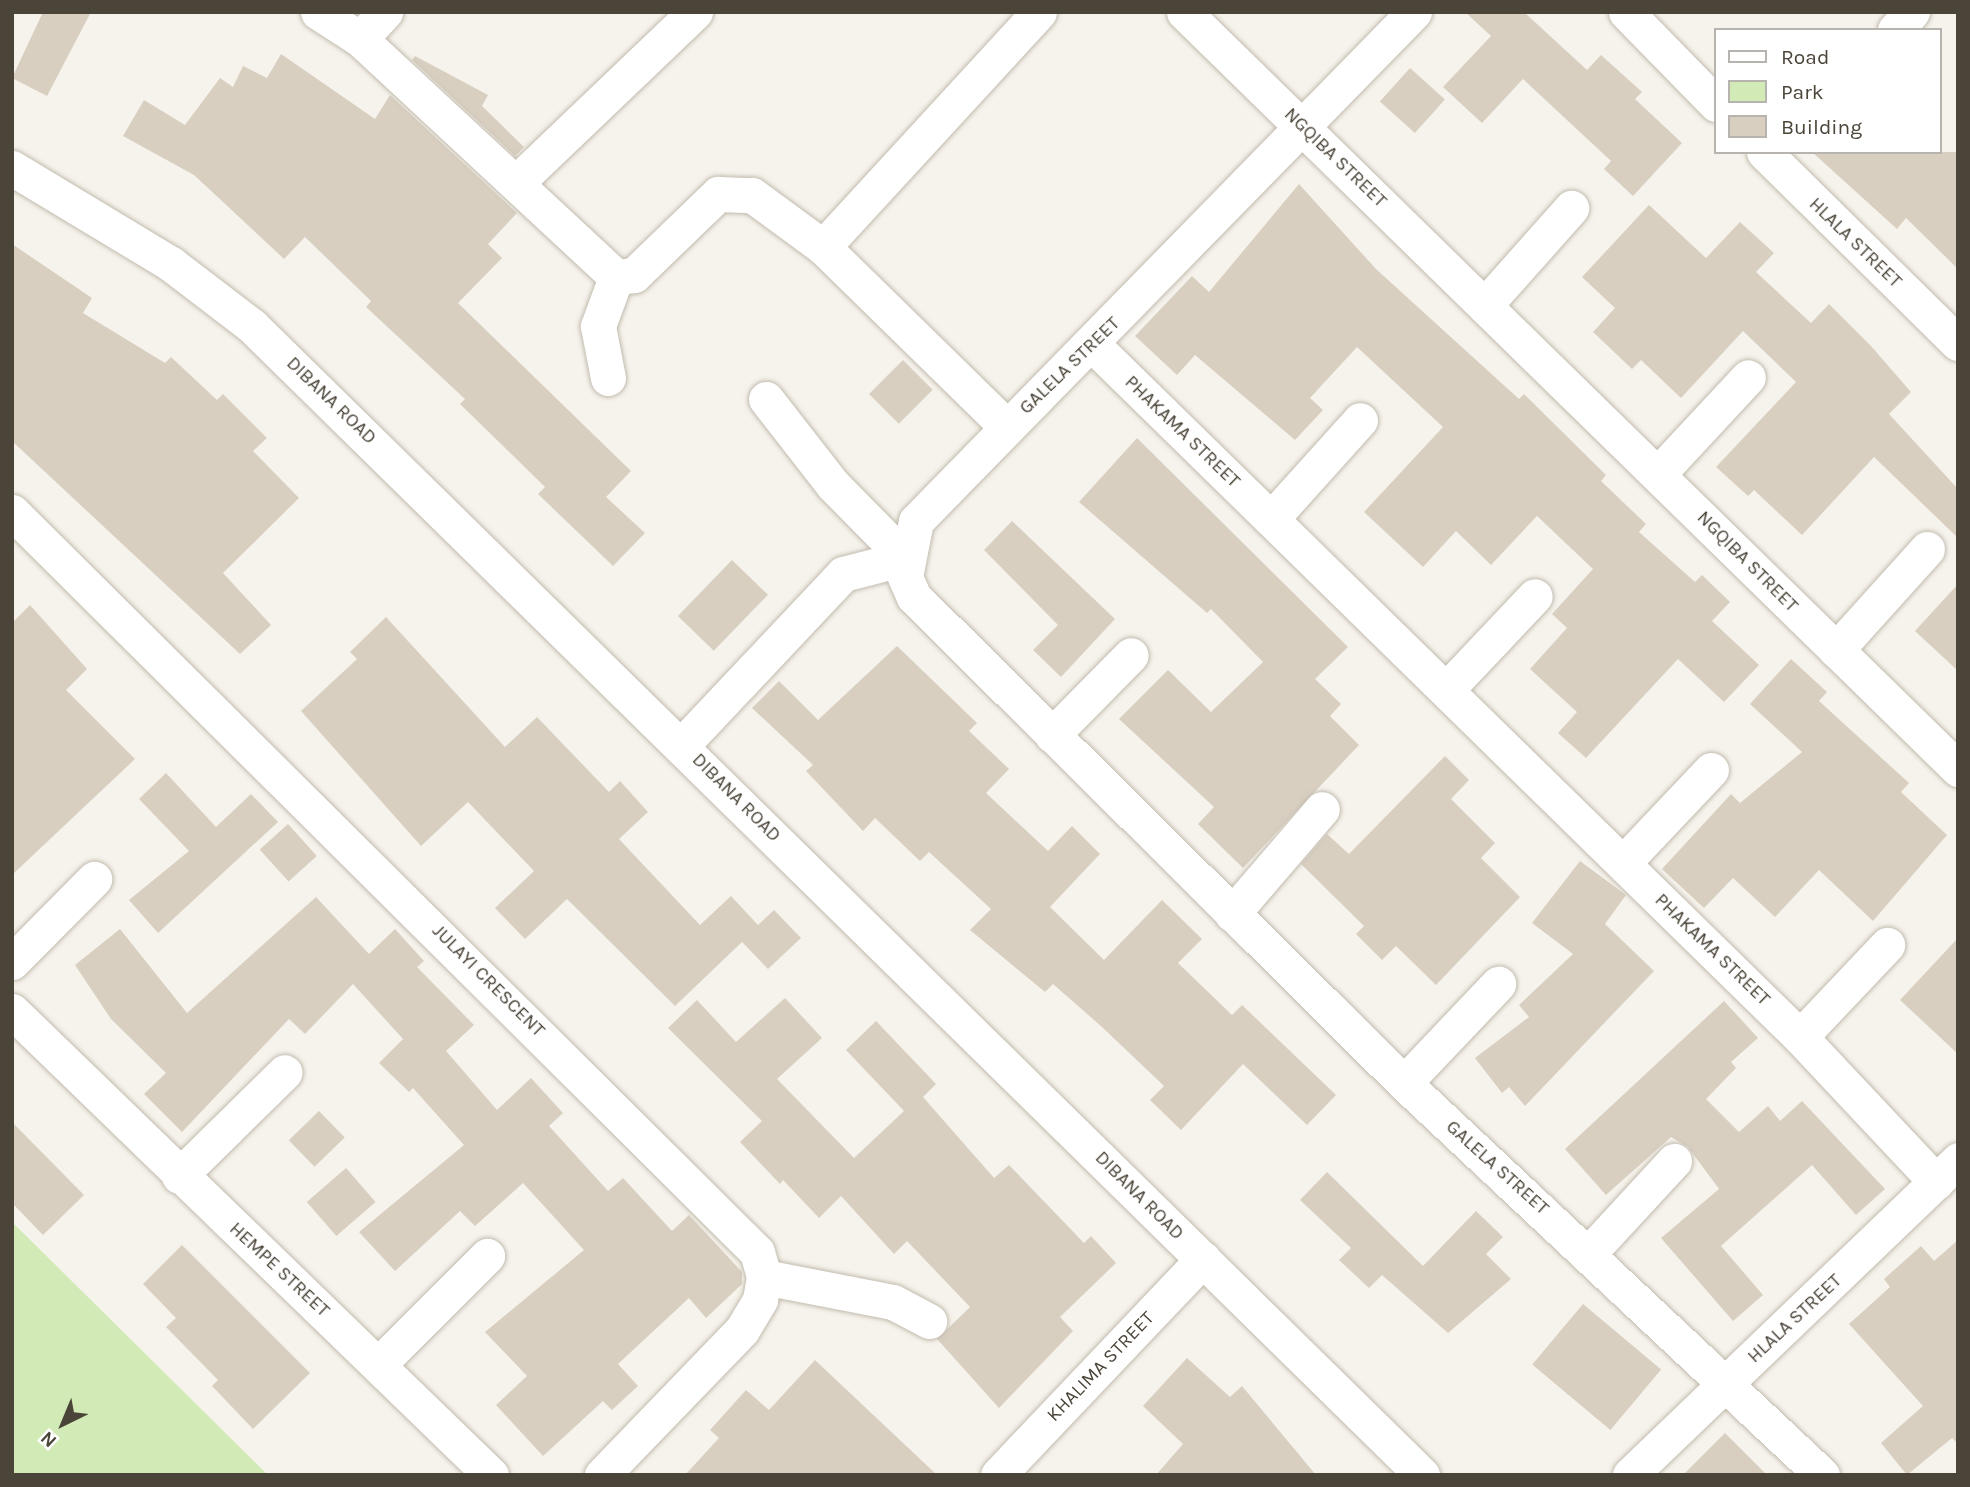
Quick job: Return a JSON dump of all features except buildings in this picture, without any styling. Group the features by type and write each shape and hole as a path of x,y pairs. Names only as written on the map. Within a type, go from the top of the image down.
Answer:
{"street":[{"path":"318,12 360,39 518,181 617,277"},
{"path":"360,39 385,12"},
{"path":"518,181 695,12"},
{"path":"823,247 1039,12"},
{"name":"NGQIBA STREET","path":"1184,12 1958,769"},
{"name":"GALELA STREET","path":"1414,12 1093,345 1007,427 916,521 905,558 914,597 1404,1083 1590,1252 1822,1475"},
{"path":"1626,12 1714,102"},
{"path":"1897,28 1912,12"},
{"name":"HLALA STREET","path":"1770,155 1954,333"},
{"name":"DIBANA ROAD","path":"12,168 159,257 252,326 682,745 1422,1475"},
{"path":"617,277 634,275 719,194 736,190 784,214 823,247 1007,427"},
{"path":"1485,305 1571,208"},
{"path":"608,378 598,326 617,277"},
{"name":"PHAKAMA STREET","path":"1093,345 1800,1037 1947,1171"},
{"path":"1658,474 1748,377"},
{"path":"766,399 833,485 905,558"},
{"path":"1271,519 1360,420"},
{"name":"JULAYI CRESCENT","path":"12,512 730,1219 757,1252 764,1277"},
{"path":"1836,650 1927,549"},
{"path":"682,745 843,574 905,558"},
{"path":"1446,690 1535,596"},
{"path":"1052,735 1131,655"},
{"path":"1623,863 1711,770"},
{"path":"1232,914 1322,809"},
{"path":"12,962 94,879"},
{"path":"1800,1037 1887,945"},
{"path":"1404,1083 1497,984"},
{"name":"HEMPE STREET","path":"12,1011 179,1176 379,1364 491,1475"},
{"path":"179,1176 285,1072"},
{"path":"1590,1252 1674,1161"},
{"name":"HLALA STREET","path":"1630,1475 1947,1171"},
{"path":"379,1364 487,1256"},
{"name":"KHALIMA STREET","path":"1000,1474 1203,1259"},
{"path":"602,1475 742,1330 760,1300 764,1277 893,1302 929,1321"}],"green space":[{"path":"12,1222 268,1475 12,1475"}]}
